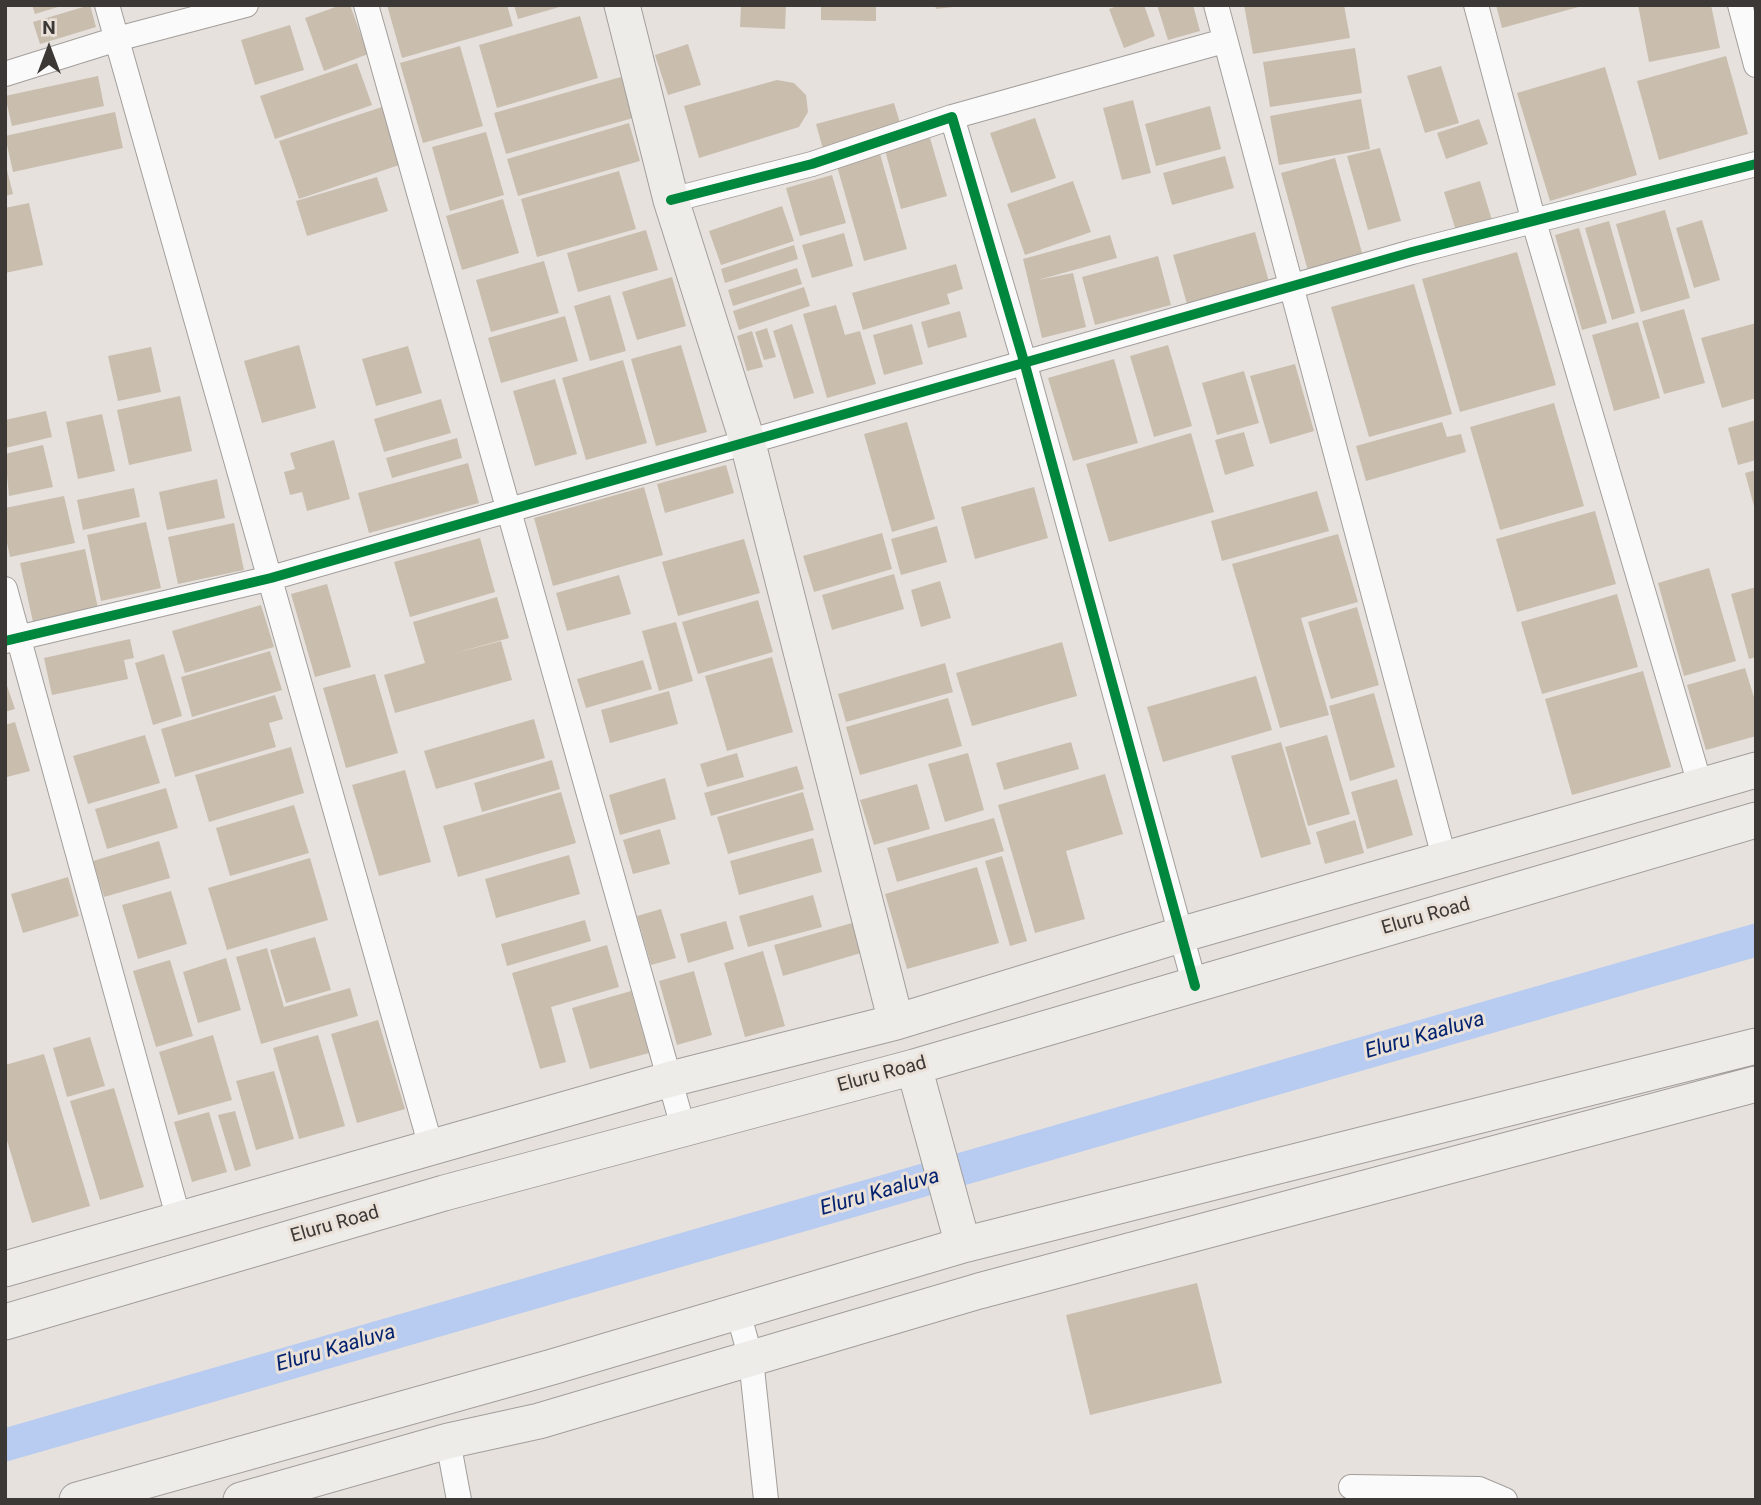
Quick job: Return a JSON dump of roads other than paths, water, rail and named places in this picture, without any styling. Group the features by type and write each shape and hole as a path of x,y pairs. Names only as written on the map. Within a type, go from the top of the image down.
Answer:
{"main road":[{"path":"622,5 671,200 747,440 896,1022"},
{"path":"5,1269 671,1079 896,1022 1180,935 1701,788 1756,770"},
{"name":"Eluru Road","path":"5,1322 683,1127 914,1067 1756,820"},
{"path":"76,1500 552,1367 963,1245 1756,1046"},
{"path":"914,1067 963,1245"},
{"path":"244,1499 448,1441 539,1421 979,1291 1756,1084"}],"street":[{"path":"107,5 431,1147"},
{"path":"5,74 117,39 246,5"},
{"path":"366,5 683,1127"},
{"path":"1216,5 1289,287 1445,861"},
{"path":"1476,5 1534,222 1701,788"},
{"path":"1740,5 1756,65"},
{"path":"671,200 812,164 952,117 1224,41"},
{"path":"952,117 1025,365 1195,986"},
{"path":"12,639 271,578 747,440 1025,365 1412,252 1756,164"},
{"path":"5,589 12,639 179,1220"},
{"path":"738,1312 751,1359 766,1500"},
{"path":"448,1441 459,1500"},
{"path":"237,1453 244,1499"},
{"path":"1352,1487 1479,1489 1505,1500"}],"waterway":[{"name":"Eluru Kaaluva","path":"5,1445 1756,940"}]}
